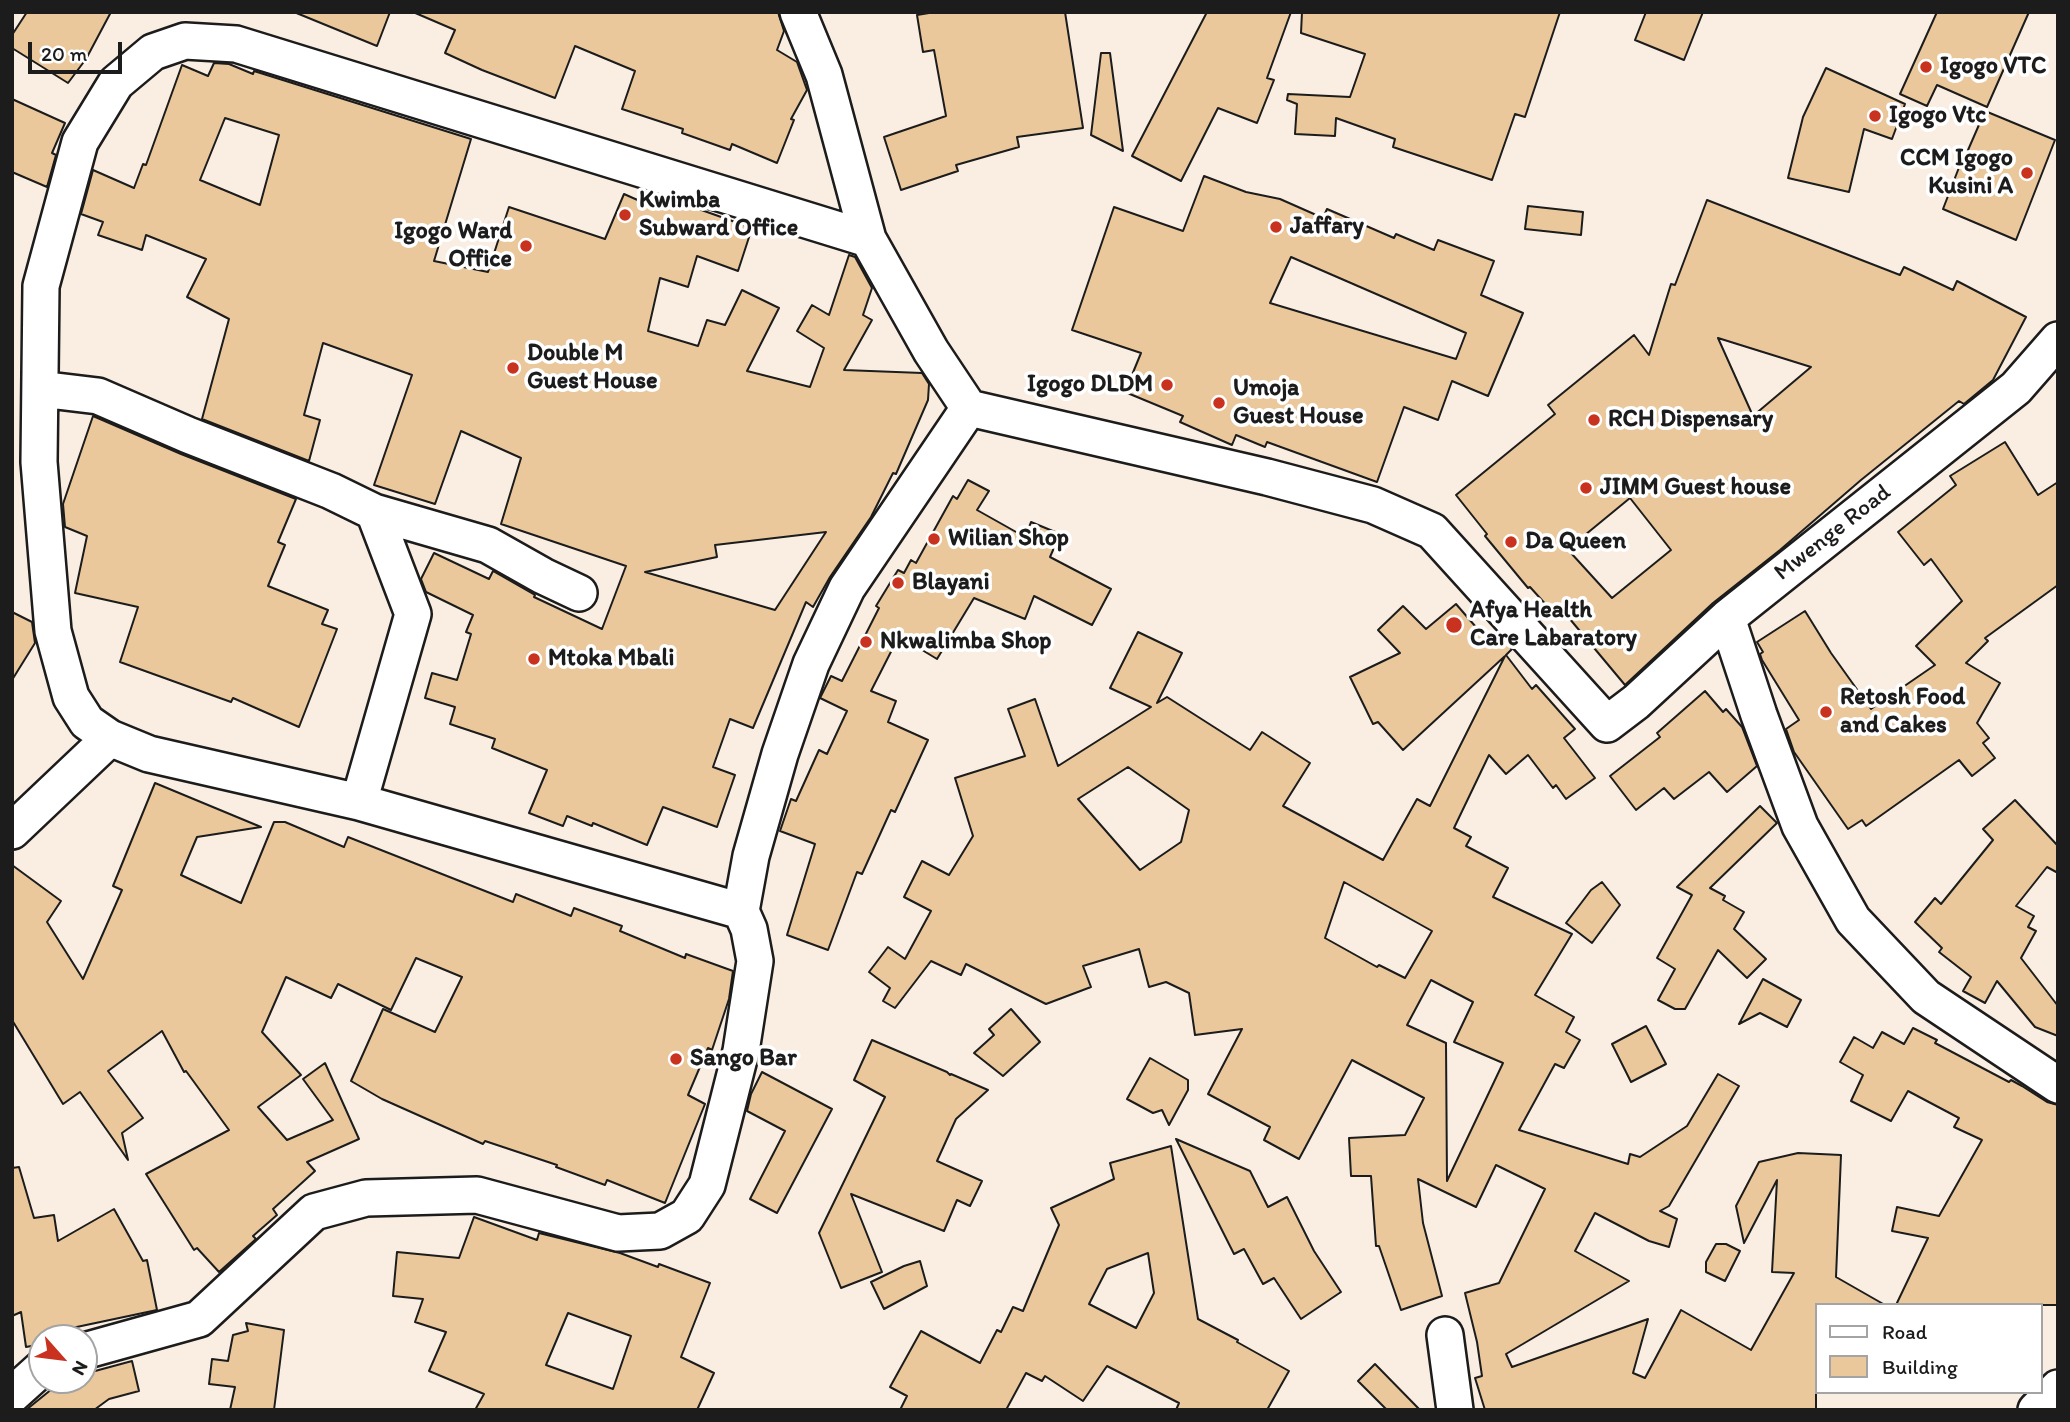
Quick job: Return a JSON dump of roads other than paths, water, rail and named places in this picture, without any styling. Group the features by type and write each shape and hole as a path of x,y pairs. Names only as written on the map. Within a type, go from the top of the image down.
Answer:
{"street":[{"path":"98,1347 199,1319 314,1212 366,1198 477,1195 618,1233 660,1231 687,1216 707,1185 741,1051 755,961 749,929 741,911 751,856 776,766 811,664 847,588 969,408 932,351 868,239 824,75 798,12"},
{"path":"741,911 359,802 149,754 110,738 87,722 71,697 53,631 39,462 41,286 80,142 116,83 153,52 185,41 236,44 868,239"},
{"name":"Mwenge Road","path":"969,408 1267,477 1373,505 1432,531 1607,724 1636,702 1727,618 2016,388 2058,340"},
{"path":"40,389 99,396 188,435 331,491 374,512 488,545 579,593"},
{"path":"359,802 414,614 374,512"},
{"path":"1727,618 1800,826 1853,920 1926,997 2058,1085"},
{"path":"12,831 110,738"},
{"path":"1445,1335 1455,1410"},
{"path":"12,1395 28,1381"},
{"path":"2036,1410 2058,1388"}],"place":[{"name":"Igogo VTC","path":"1926,67"},
{"name":"Igogo Vtc","path":"1875,116"},
{"name":"CCM Igogo Kusini A","path":"2027,173"},
{"name":"Kwimba Subward Office","path":"625,215"},
{"name":"Jaffary","path":"1276,227"},
{"name":"Igogo Ward Office","path":"526,246"},
{"name":"Double M Guest House","path":"513,368"},
{"name":"Igogo DLDM","path":"1167,385"},
{"name":"Umoja Guest House","path":"1219,403"},
{"name":"RCH Dispensary","path":"1594,420"},
{"name":"JIMM Guest house","path":"1586,488"},
{"name":"Wilian Shop","path":"934,539"},
{"name":"Da Queen","path":"1511,542"},
{"name":"Blayani","path":"898,583"},
{"name":"Afya Health Care Labaratory","path":"1454,625"},
{"name":"Nkwalimba Shop","path":"866,642"},
{"name":"Mtoka Mbali","path":"534,659"},
{"name":"Retosh Food and Cakes","path":"1826,712"},
{"name":"Sango Bar","path":"676,1059"}]}
